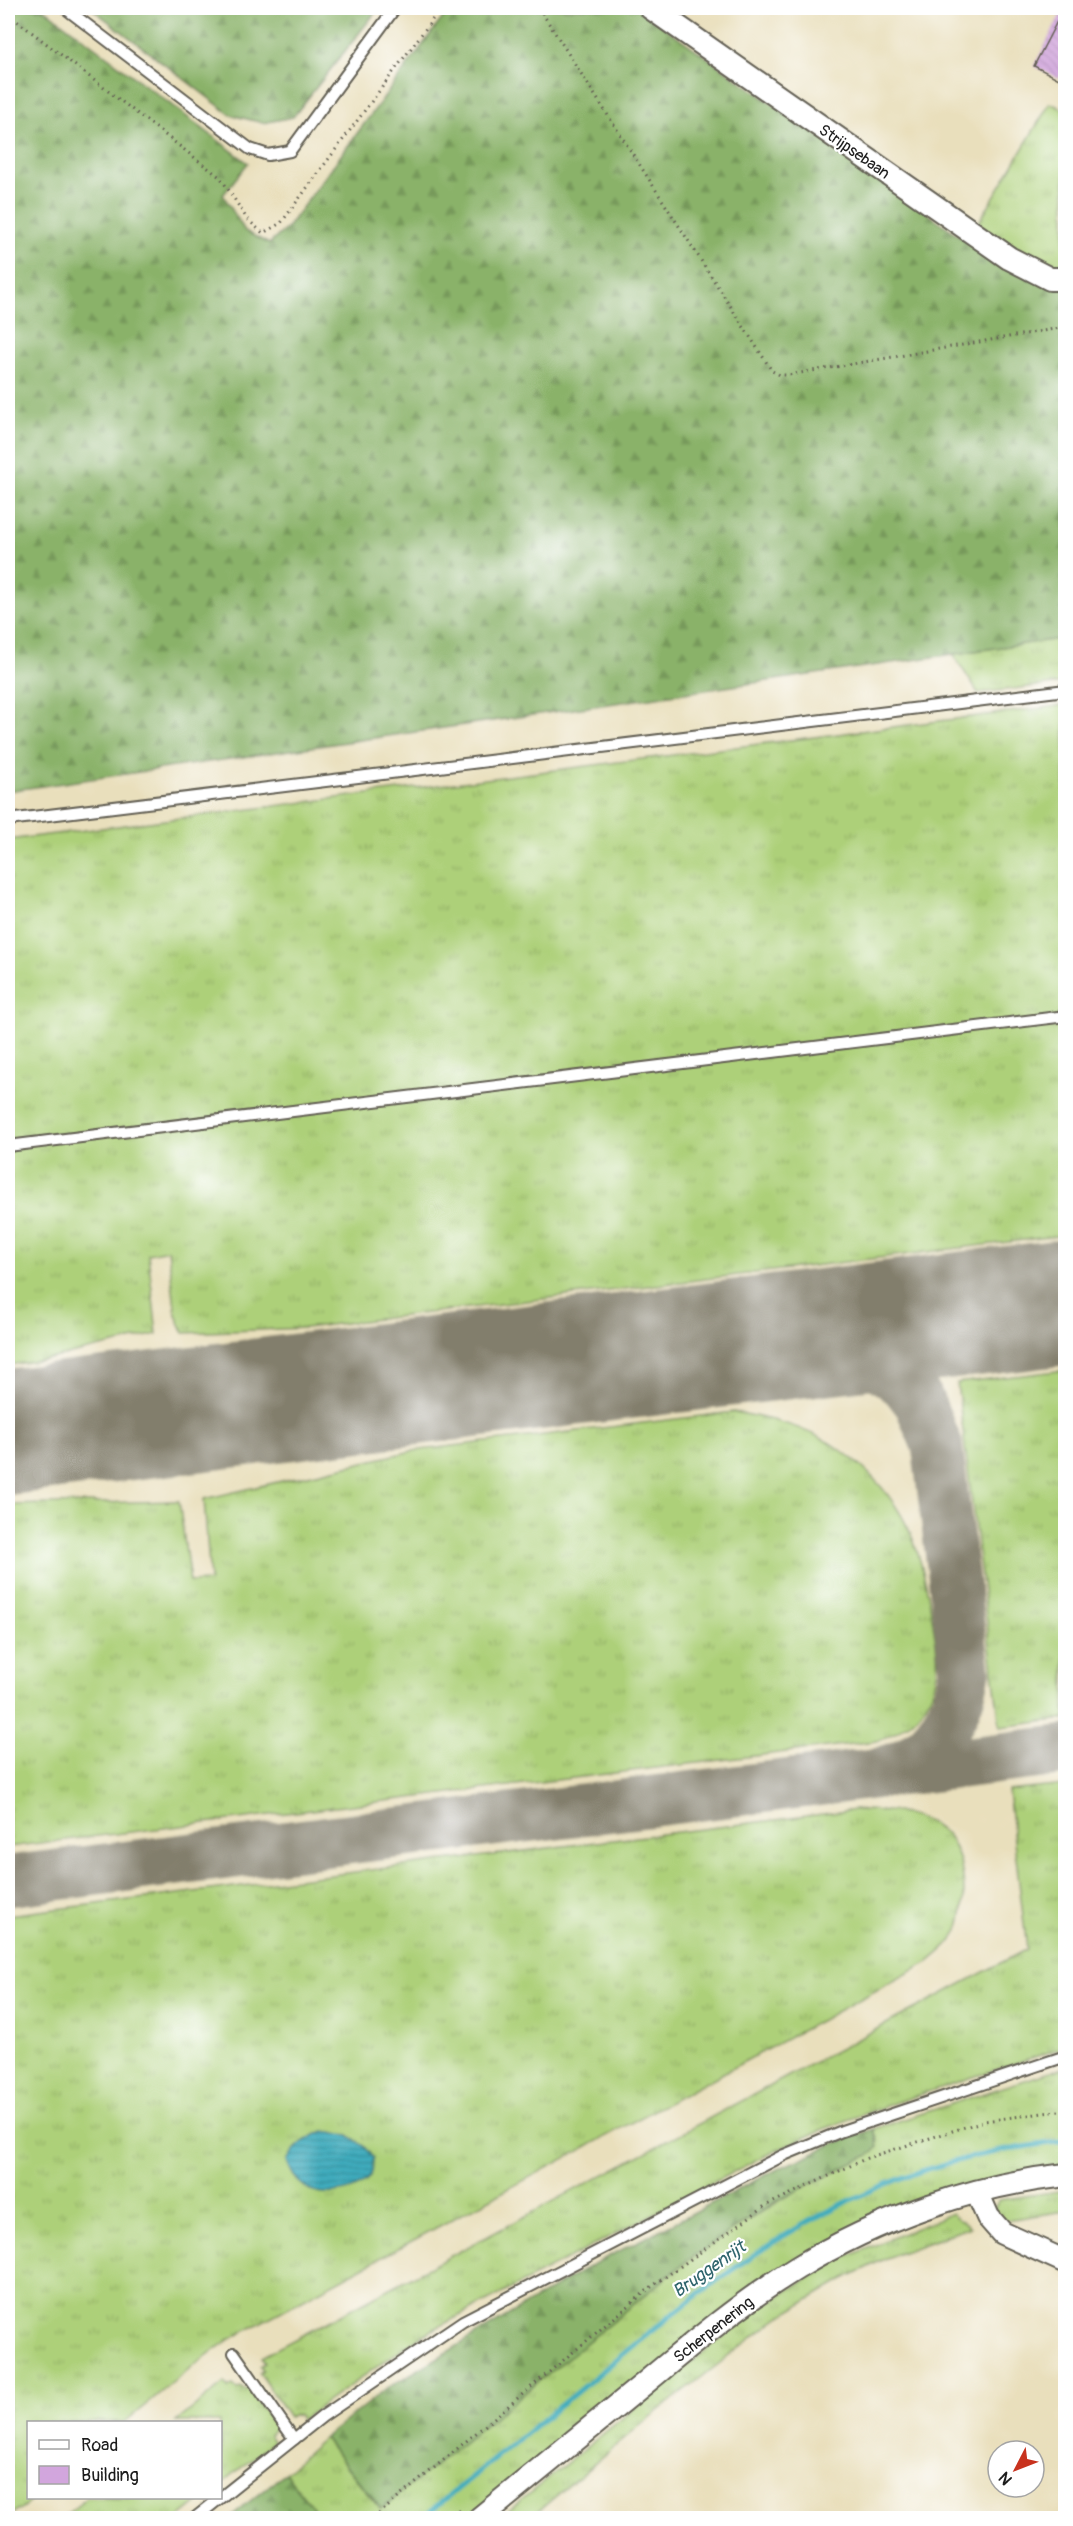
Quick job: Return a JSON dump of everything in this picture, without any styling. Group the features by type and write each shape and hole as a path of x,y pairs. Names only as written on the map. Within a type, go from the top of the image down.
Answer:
{"street":[{"name":"Strijpsebaan","path":"651,8 1009,258 1050,279 1065,279"},
{"name":"Scherpenering","path":"480,2518 694,2342 772,2284 830,2250 879,2226 919,2210 977,2192 1038,2178 1065,2175"},
{"path":"977,2192 988,2217 1002,2233 1065,2262"}],"lane":[{"path":"65,8 250,149 268,154 290,150 395,8"},
{"path":"8,820 1065,690"},
{"path":"8,1146 1065,1016"},
{"path":"222,2496 323,2416 463,2321 784,2156 842,2131 1065,2056"},
{"path":"234,2353 294,2439"},
{"path":"195,2518 219,2499"}],"path":[{"path":"539,8 772,371 780,375 789,375 1065,327"},
{"path":"374,2518 650,2288 765,2206 877,2155 984,2121 1065,2110"}],"green space":[{"path":"8,8 43,8 248,163 223,195 245,231 269,244 287,228 450,8 637,8 1005,268 1065,285 1065,638 8,791"},
{"path":"91,8 379,8 293,117 263,123 231,115"},
{"path":"1050,103 1065,110 1065,267 1030,256 977,225"},
{"path":"1065,638 1065,683 978,693 953,654"},
{"path":"1065,705 1065,1235 305,1328 184,1333 176,1315 168,1250 148,1254 157,1334 45,1360 8,1365 8,840"},
{"path":"1065,1370 1065,1719 1000,1727 957,1383"},
{"path":"734,1412 783,1423 827,1441 874,1478 901,1515 911,1534 924,1576 937,1653 935,1683 931,1694 921,1712 906,1726 877,1741 8,1847 8,1505 179,1501 190,1582 210,1581 204,1499 412,1451"},
{"path":"1065,1785 1065,2047 894,2103 821,2130 756,2160 421,2336 301,2420 298,2415 294,2414 289,2417 259,2373 263,2371 260,2366 265,2363 261,2357 1027,1949 1008,1791"},
{"path":"855,1810 907,1814 936,1826 954,1846 963,1875 964,1890 961,1920 957,1932 952,1941 929,1962 230,2339 195,2364 126,2421 27,2421 27,2499 34,2499 8,2518 8,1915"},
{"path":"1065,2067 1065,2171 867,2226 576,2430 467,2518 321,2518 285,2473 324,2438 380,2509 687,2261 878,2141 874,2129"},
{"path":"874,2129 878,2147 873,2153 775,2202 687,2261 381,2509 324,2438 384,2390 592,2265 778,2169 835,2143"},
{"path":"1065,2190 1065,2211 999,2221 993,2210 999,2200"},
{"path":"952,2213 970,2227 884,2259 842,2280 778,2318 645,2421 530,2518 499,2518 757,2309 837,2261"},
{"path":"224,2383 228,2388 233,2385 237,2389 248,2388 276,2427 268,2435 273,2442 222,2483 222,2421 177,2421"},
{"path":"285,2473 321,2518 229,2518"},
{"path":"86,2499 203,2499 179,2518 62,2518"}],"water":[{"path":"324,2131 352,2138 363,2145 373,2158 372,2172 361,2185 342,2192 322,2193 305,2187 294,2176 287,2161 290,2155 302,2142"}],"building":[{"path":"1064,8 1065,66 1059,79 1034,66"}],"waterway":[{"name":"Bruggenrijt","path":"422,2518 675,2312 781,2237 859,2196 922,2171 983,2155 1066,2141"}],"taxiway":[{"path":"760,1340 801,1339 836,1343 860,1351 905,1384 919,1402 937,1445 965,1671 962,1688 950,1718 941,1732 918,1755 888,1770"},
{"path":"8,1881 1066,1750"}],"runway":[{"path":"8,1432 1066,1302"}]}
